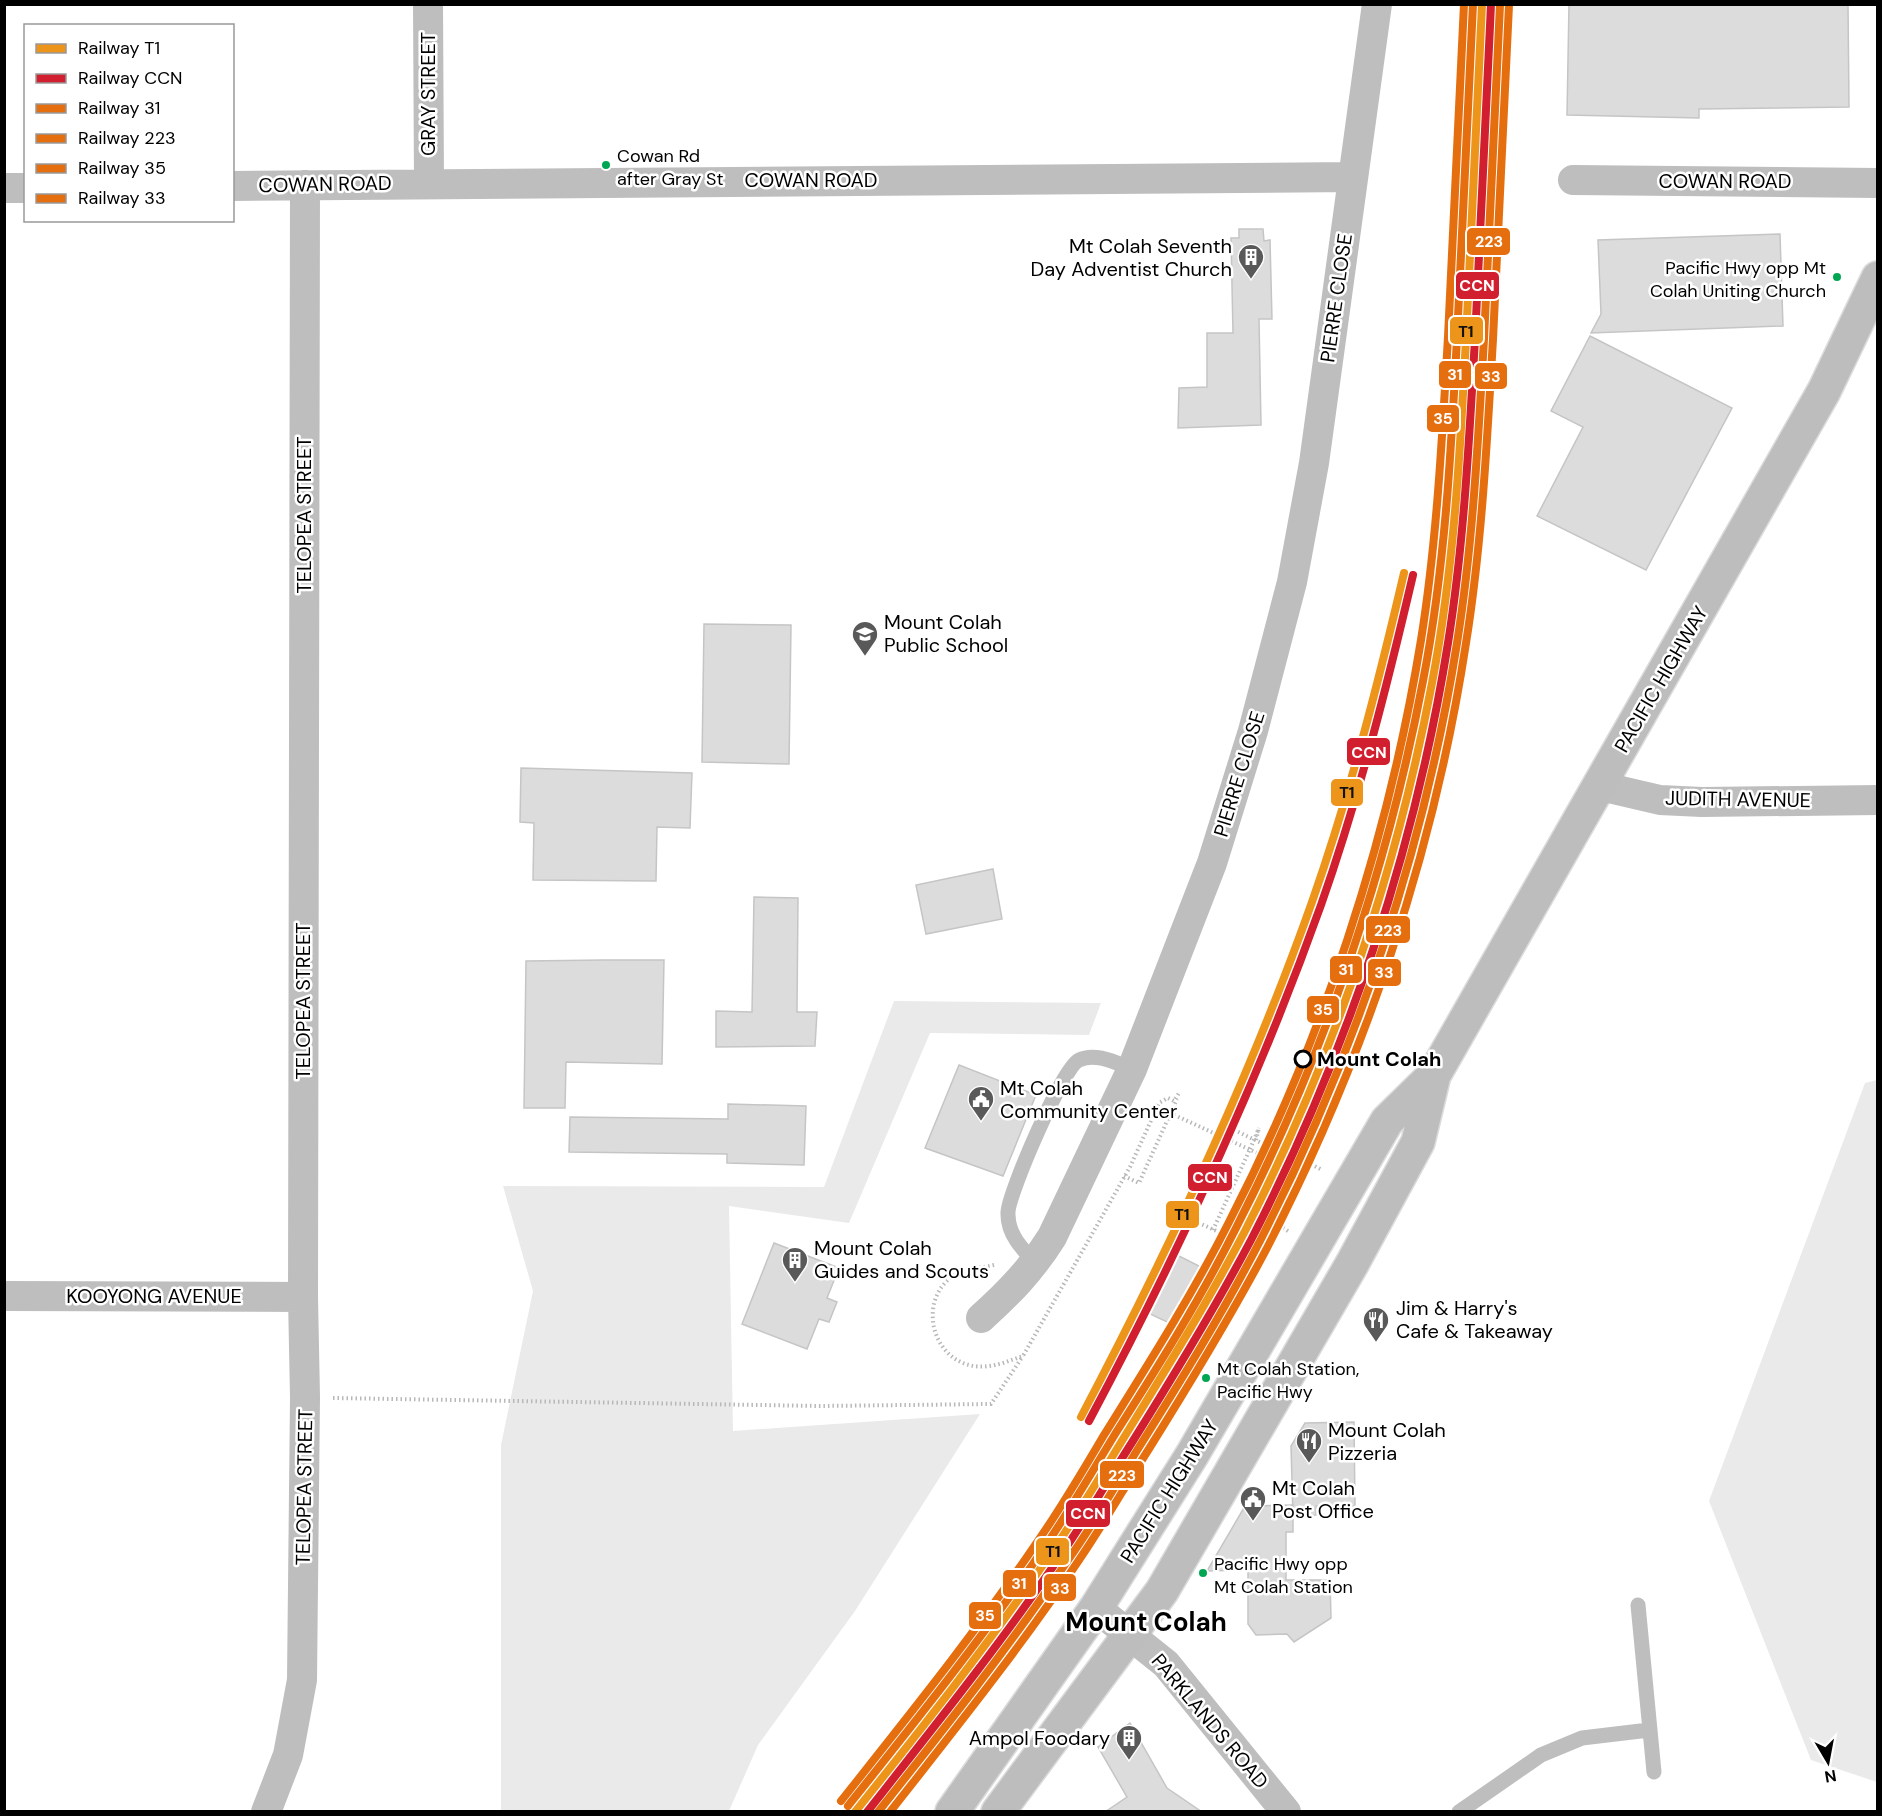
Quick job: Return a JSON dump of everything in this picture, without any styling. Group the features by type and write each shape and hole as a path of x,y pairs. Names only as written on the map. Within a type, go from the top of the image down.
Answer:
{"main road":[{"name":"PACIFIC HIGHWAY","path":"952,1812 1096,1608 1216,1415 1387,1121 1434,1075 1824,391 1878,278"},
{"name":"PACIFIC HIGHWAY","path":"998,1812 1155,1603 1352,1264 1418,1142 1434,1075"}],"street":[{"name":"GRAY STREET","path":"428,4 429,183"},
{"name":"PIERRE CLOSE","path":"981,1318 1017,1285 1036,1263 1052,1237 1132,1069 1212,863 1253,731 1292,582 1314,463 1377,4"},
{"name":"COWAN ROAD","path":"234,186 1353,177"},
{"name":"COWAN ROAD","path":"1573,180 1878,183"},
{"name":"TELOPEA STREET","path":"266,1812 288,1755 302,1680 305,1397 303,1297 305,185"},
{"path":"4,188 24,188"},
{"name":"JUDITH AVENUE","path":"1600,786 1660,800 1702,802 1878,800"},
{"name":"KOOYONG AVENUE","path":"4,1296 303,1297"},
{"name":"PARKLANDS ROAD","path":"1096,1608 1166,1664 1286,1812"}],"lane":[{"path":"1036,1263 1012,1234 1008,1214 1012,1192 1063,1079 1076,1061 1087,1057 1099,1058 1132,1069"},
{"path":"1638,1605 1654,1772"},
{"path":"1459,1812 1541,1755 1582,1738 1649,1730"}],"path":[{"path":"1124,1176 1139,1183 1179,1092"},
{"path":"1170,1113 1303,1174"},
{"path":"1230,1128 1276,1150"},
{"path":"1213,1230 1259,1128 1256,1140"},
{"path":"1288,1231 1276,1224 1303,1174 1312,1151 1309,1164 1322,1170"},
{"path":"1190,1219 1232,1238"},
{"path":"305,1397 832,1406 981,1405 991,1404 1023,1356"}],"shaded area":[{"path":"894,1001 1101,1003 1089,1035 930,1033 849,1223 729,1206 733,1431 980,1414 855,1611 758,1745 729,1811 501,1811 501,1445 533,1291 503,1186 824,1187"},
{"path":"1878,1080 1877,1782 1811,1760 1709,1501 1865,1083"}],"building":[{"path":"1569,4 1848,4 1849,107 1699,109 1699,118 1567,115"},
{"path":"1239,229 1263,229 1264,241 1270,240 1272,319 1259,319 1261,425 1178,428 1179,388 1207,387 1207,333 1233,333 1231,238 1239,238"},
{"path":"1780,234 1783,326 1591,333 1601,314 1598,240"},
{"path":"1590,336 1732,408 1646,570 1537,516 1583,427 1551,411"},
{"path":"704,624 791,625 789,764 702,762"},
{"path":"521,768 692,773 690,828 657,827 656,881 533,880 534,823 520,822"},
{"path":"993,869 1002,919 926,934 916,885"},
{"path":"754,897 798,898 797,1012 817,1012 815,1046 716,1047 716,1011 752,1012"},
{"path":"664,960 662,1064 566,1062 565,1108 524,1108 526,961"},
{"name":"Mt Colah Community Center","path":"959,1065 1036,1095 1003,1176 925,1148"},
{"path":"728,1104 806,1106 804,1165 727,1163 727,1154 569,1152 570,1117 728,1119"},
{"name":"Mount Colah Guides and Scouts","path":"774,1243 839,1268 827,1298 837,1302 829,1322 819,1319 807,1349 742,1324"},
{"path":"1177,1255 1211,1272 1182,1329 1148,1313"},
{"path":"1354,1422 1355,1506 1316,1506 1316,1515 1293,1516 1291,1446 1305,1423"},
{"path":"1293,1505 1293,1532 1286,1532 1286,1580 1330,1580 1331,1618 1294,1642 1287,1634 1256,1635 1248,1624 1248,1570 1207,1571 1245,1506"},
{"path":"1130,1723 1167,1788 1202,1812 1105,1812 1127,1797 1098,1747"}],"rail line":[{"name":"35","path":"841,1801 944,1670 1050,1523 1184,1305 1262,1155 1322,1012 1347,940 1390,791 1407,716 1427,602 1444,413 1464,4"},
{"name":"31","path":"848,1806 973,1647 1044,1548 1179,1331 1223,1254 1268,1163 1297,1097 1349,961 1391,822 1408,752 1431,639 1437,596 1452,424 1473,4"},
{"name":"T1","path":"855,1812 956,1684 1052,1552 1184,1339 1245,1231 1277,1166 1306,1100 1358,964 1400,825 1432,683 1446,597 1461,425 1482,4"},
{"name":"CCN","path":"867,1812 1040,1586 1089,1512 1208,1318 1251,1240 1286,1169 1347,1024 1373,949 1417,797 1434,720 1454,605 1462,530 1475,339 1491,4"},
{"name":"223","path":"878,1812 952,1719 1077,1547 1185,1373 1247,1267 1327,1097 1382,949 1406,874 1426,797 1443,720 1463,605 1480,415 1500,5"},
{"name":"33","path":"890,1812 987,1688 1088,1547 1224,1326 1267,1248 1335,1104 1391,954 1415,877 1435,800 1452,722 1472,605 1480,530 1493,339 1509,5"},
{"name":"T1","path":"1081,1417 1206,1164 1288,968 1326,861 1351,780 1404,573"},
{"name":"CCN","path":"1089,1421 1185,1232 1243,1103 1296,972 1335,864 1360,782 1413,575"}],"place":[{"name":"Cowan Rd after Gray St","path":"606,165"},
{"name":"Pacific Hwy opp Mt Colah Uniting Church","path":"1837,277"},
{"name":"Mt Colah Seventh Day Adventist Church","path":"1251,280"},
{"name":"Mount Colah Public School","path":"865,657"},
{"name":"Mount Colah","path":"1303,1059"},
{"name":"Mt Colah Community Center","path":"981,1122"},
{"name":"Mount Colah Guides and Scouts","path":"795,1283"},
{"name":"Jim & Harry's Cafe & Takeaway","path":"1376,1343"},
{"name":"Mt Colah Station, Pacific Hwy","path":"1206,1378"},
{"name":"Mount Colah Pizzeria","path":"1309,1464"},
{"name":"Mt Colah Post Office","path":"1253,1522"},
{"name":"Pacific Hwy opp Mt Colah Station","path":"1203,1573"},
{"name":"Ampol Foodary","path":"1129,1761"}],"district":[{"name":"Mount Colah","path":"1146,1622"}]}
